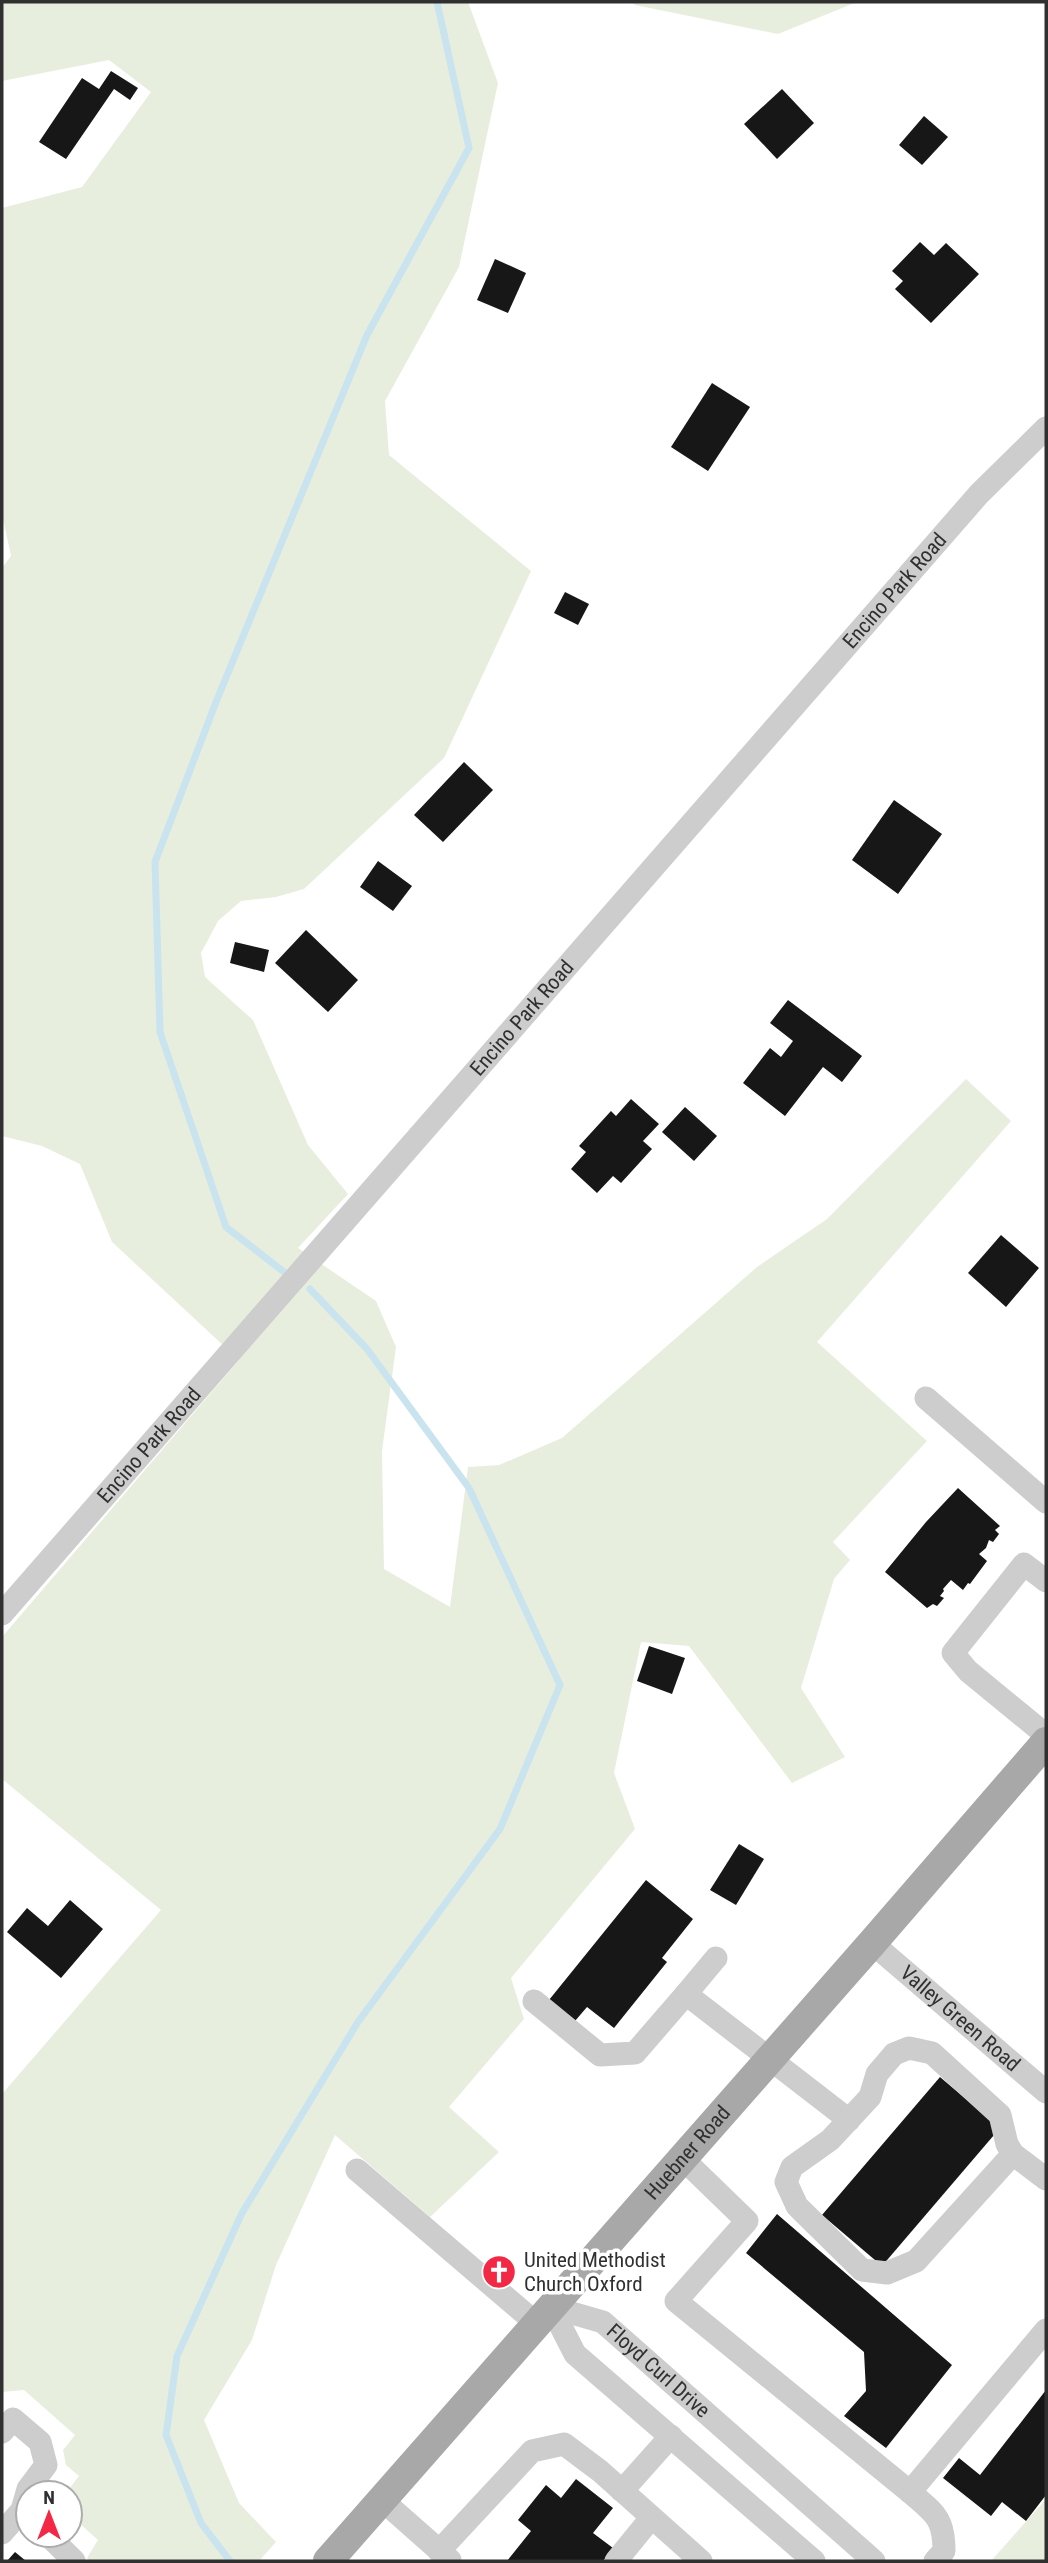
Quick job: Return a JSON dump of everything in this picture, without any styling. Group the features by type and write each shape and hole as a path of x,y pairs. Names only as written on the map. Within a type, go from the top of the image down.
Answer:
{"main road":[{"name":"Huebner Road","path":"328,2561 872,1943 1046,1741"}],"street":[{"name":"Encino Park Road","path":"2,1614 979,494 1046,428"},
{"path":"926,1398 1046,1502"},
{"path":"1046,1581 1024,1564 953,1653 968,1671 1046,1735"},
{"name":"Valley Green Road","path":"872,1943 1046,2092"},
{"path":"534,2001 600,2055 635,2053 716,1958"},
{"path":"686,1994 849,2120"},
{"path":"1013,2154 916,2261 887,2273 862,2270 797,2206 786,2182 792,2167 830,2140 870,2097 877,2074 894,2054 909,2048 932,2053 1000,2115 1007,2144 1013,2154 1046,2179"},
{"path":"682,2158 747,2221 676,2301 936,2515 944,2536 944,2551 935,2561"},
{"path":"357,2170 544,2315"},
{"name":"Floyd Curl Drive","path":"544,2315 575,2354 814,2561"},
{"name":"Floyd Curl Drive","path":"544,2315 603,2322 874,2561"},
{"path":"910,2492 1046,2330"},
{"path":"2,2432 13,2419 40,2442 46,2465 36,2479"},
{"path":"622,2491 671,2437"},
{"path":"382,2500 445,2556 531,2451 564,2444 622,2491 700,2561"},
{"path":"616,2561 652,2518"}],"green space":[{"path":"2,2 468,2 498,83 459,267 385,401 389,455 531,571 444,758 304,889 276,897 241,901 218,921 201,953 205,977 253,1020 308,1145 348,1194 298,1248 376,1301 396,1347 382,1451 384,1569 450,1607 468,1467 499,1465 562,1438 757,1267 827,1219 966,1079 1011,1121 817,1342 927,1441 833,1542 850,1560 834,1579 801,1688 845,1757 792,1783 689,1646 641,1642 614,1773 635,1829 511,1978 524,2019 449,2107 499,2152 430,2217 335,2135 276,2265 252,2340 204,2420 239,2503 276,2542 259,2561 90,2561 87,2558 98,2540 84,2528 84,2479 77,2479 79,2476 66,2465 63,2450 75,2435 24,2390 2,2392 2,2094 161,1910 2,1779 2,1637 239,1360 112,1242 80,1164 42,1146 2,1136 2,568 11,556 2,514 2,208 82,187 151,92 109,60 2,81"},
{"path":"632,2 857,2 778,34 635,5"},
{"path":"1046,2499 1046,2561 991,2561"}],"building":[{"path":"111,71 138,88 130,100 114,89 66,159 39,142 82,78 99,89"},
{"path":"782,89 814,123 777,159 744,124"},
{"path":"924,116 948,137 922,165 899,145"},
{"path":"920,242 934,255 946,243 979,274 931,323 895,289 903,281 892,271"},
{"path":"495,259 526,273 508,313 477,300"},
{"path":"712,383 750,407 708,471 671,447"},
{"path":"565,592 589,604 578,625 554,613"},
{"path":"464,762 493,790 443,842 414,815"},
{"path":"894,800 942,834 898,894 852,860"},
{"path":"378,861 412,886 393,911 360,887"},
{"path":"306,930 358,980 328,1012 275,963"},
{"path":"235,942 269,950 264,972 230,963"},
{"path":"788,1000 862,1056 842,1082 823,1067 785,1116 743,1083 770,1048 781,1057 793,1041 770,1023"},
{"path":"631,1099 659,1124 643,1141 652,1149 621,1183 613,1176 597,1193 571,1169 586,1152 579,1146 611,1111 616,1116"},
{"path":"685,1107 717,1136 694,1161 662,1132"},
{"path":"1001,1235 1039,1268 1006,1307 968,1273"},
{"path":"958,1488 1000,1526 995,1530 999,1534 993,1542 989,1540 986,1548 979,1554 987,1561 970,1584 963,1590 951,1580 940,1596 944,1598 937,1606 933,1604 927,1608 885,1572"},
{"path":"649,1646 685,1658 672,1694 637,1681"},
{"path":"739,1844 764,1859 736,1905 710,1890"},
{"path":"646,1880 693,1919 662,1958 667,1962 614,2028 587,2007 575,2021 549,2000"},
{"path":"70,1900 103,1929 61,1978 7,1932 27,1908 48,1926"},
{"path":"940,2077 1000,2128 882,2266 822,2215"},
{"path":"777,2214 952,2365 886,2448 844,2416 866,2391 864,2352 746,2253"},
{"path":"1046,2390 1046,2495 1026,2521 1002,2502 991,2516 943,2478 959,2458 980,2475"},
{"path":"576,2479 613,2508 593,2533 613,2548 603,2561 507,2561 531,2531 518,2520 546,2485 561,2498"},
{"path":"15,2552 26,2561 7,2561"}],"waterway":[{"path":"284,1272 226,1227 160,1032 155,862 216,702 367,335 469,148 437,2"},
{"path":"230,2561 201,2523 166,2435 177,2356 242,2213 358,2022 500,1829 560,1685 469,1488 367,1349 310,1289"}],"place":[{"name":"United Methodist Church Oxford","path":"499,2272"}]}
